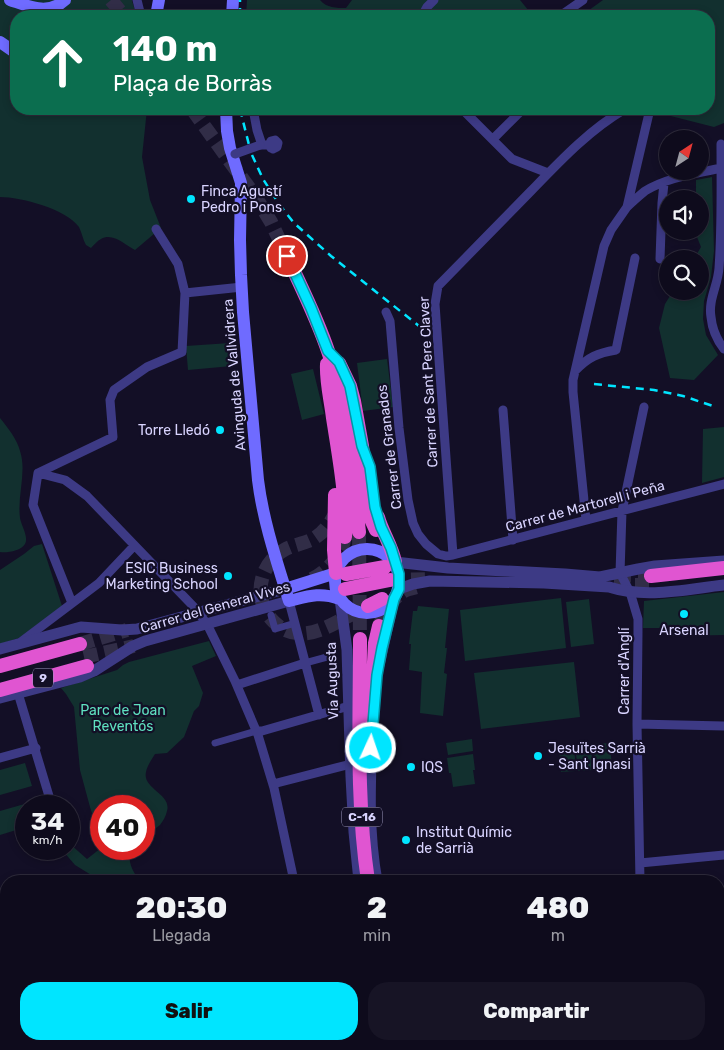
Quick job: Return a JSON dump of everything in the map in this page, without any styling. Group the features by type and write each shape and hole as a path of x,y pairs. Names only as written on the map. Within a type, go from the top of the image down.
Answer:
{"highway":[{"path":"287,256 311,308 328,351 340,390 350,448 359,532"},
{"path":"328,351 328,385 343,490 346,522 345,537"},
{"path":"328,351 339,362 350,386 362,446 369,510 376,530"},
{"path":"332,407 332,456 335,484 334,550 341,574 391,583"},
{"path":"362,446 370,467 375,507 381,527 391,548 391,583 368,606"},
{"path":"339,505 343,490"},
{"path":"724,568 653,580 724,578"},
{"path":"343,594 391,583"},
{"path":"355,768 366,749 375,643 379,626"},
{"name":"C-16","path":"360,639 355,768 360,791 364,860 367,875"},
{"path":"0,666 82,651"},
{"path":"0,680 82,651"},
{"name":"9","path":"0,656 82,651"},
{"name":"9","path":"0,690 82,651"}],"main road":[{"path":"10,0 38,9 50,9 64,0"},
{"name":"Avinguda de Vallvidrera","path":"226,115 227,131 241,183 240,240 243,312 259,488 269,533 287,595"},
{"path":"361,549 382,552 391,583 385,609 370,614 352,610 343,594 335,587 341,574 344,558 361,549"},
{"name":"Carrer del General Vives","path":"287,595 341,574"},
{"name":"Carrer del General Vives","path":"287,595 319,594 332,596 343,594"}],"street":[{"path":"425,10 434,0"},
{"path":"569,10 583,0"},
{"path":"233,155 264,145 257,130 254,115"},
{"path":"471,115 492,140 512,159 548,173"},
{"path":"492,140 517,115"},
{"name":"Carrer de Sant Pere Claver","path":"453,555 435,304 438,286 548,173 596,129 614,115"},
{"path":"627,207 649,115"},
{"path":"721,144 721,248 718,277 711,300 711,316 715,333 724,349"},
{"path":"586,520 573,380 604,246 611,230 627,207 647,190 682,176 721,168"},
{"path":"660,250 664,183"},
{"path":"38,473 112,437 110,400 114,390 147,367 182,352 185,293 178,264 156,229"},
{"path":"575,371 585,360 601,352 616,350 635,258"},
{"path":"185,293 242,287"},
{"name":"Carrer de Granados","path":"386,312 390,321 399,428 408,500 413,523 418,534 426,544 438,554 453,555"},
{"name":"Carrer d'Anglí","path":"640,875 637,724 638,619 630,592 620,573 622,510 644,407"},
{"path":"503,410 513,540"},
{"path":"38,473 65,480 87,496 199,613 207,624 237,685 256,731 273,784 293,875"},
{"path":"38,473 33,505 72,603"},
{"name":"Carrer de Martorell i Peña","path":"453,555 724,484"},
{"path":"19,644 99,583 134,546"},
{"path":"391,583 448,568 600,577 650,567 724,561"},
{"path":"391,583 413,584 430,581 553,584 609,587 630,592 652,593 724,585"},
{"path":"376,875 370,808 372,729 377,675 391,583"},
{"name":"Via Augusta","path":"343,594 349,706 355,768 354,832 358,875"},
{"path":"287,595 319,715"},
{"name":"Carrer del General Vives","path":"0,649 81,627 122,630 137,629 199,613 287,595"},
{"name":"Carrer del General Vives","path":"0,698 80,677 94,671 133,646 145,641 261,610 287,595"},
{"path":"271,615 276,629 292,624"},
{"path":"237,685 327,657"},
{"path":"18,693 49,795"},
{"path":"215,743 349,706"},
{"path":"637,724 724,726"},
{"path":"0,758 36,748"},
{"path":"273,784 355,768"},
{"path":"640,863 724,855"}],"green space":[{"path":"0,0 132,0 135,10 10,10 10,115 146,115 142,157 150,200 161,228 135,250 110,237 105,237 91,248 86,245 79,227 64,215 42,205 19,199 0,197"},
{"path":"247,0 320,0 335,8 346,8 352,0 520,0 528,10 246,10"},
{"path":"603,0 724,0 724,123 714,127 667,115 715,115 715,10 589,10"},
{"path":"712,177 714,251 709,284 709,250 699,250 701,247 698,240 709,240 709,190 696,190 696,180 709,180 709,178"},
{"path":"667,300 704,300 703,319 706,335 718,355 694,380 670,378 659,328"},
{"path":"230,343 232,366 188,370 186,346"},
{"path":"387,359 393,407 363,411 357,363"},
{"path":"313,369 324,414 302,420 291,374"},
{"path":"0,418 19,447 23,467 19,510 26,541 20,548 6,552 0,552"},
{"path":"724,427 724,477 702,483 703,429"},
{"path":"42,544 62,606 19,638 0,644 0,570 34,546"},
{"name":"Arsenal","path":"724,592 724,635 673,636 673,628 643,628 644,601"},
{"path":"561,598 566,648 465,661 460,610"},
{"path":"589,599 594,644 571,647 566,602"},
{"path":"418,606 449,609 445,648 447,648 444,673 447,674 443,716 420,713 422,672 409,670 411,644 409,644 413,611 417,611"},
{"name":"Parc de Joan Reventós","path":"209,641 216,656 192,666 203,693 199,706 194,711 184,737 167,753 155,754 146,772 148,783 165,800 167,805 164,818 160,825 155,828 155,795 90,795 90,807 80,770 74,707 61,688 117,670 129,662"},
{"path":"574,662 580,717 481,729 474,673"},
{"path":"472,739 473,751 448,755 446,743"},
{"path":"610,743 612,769 595,771 593,744"},
{"path":"591,744 593,770 578,771 575,746"},
{"path":"574,746 576,771 561,772 559,747"},
{"path":"473,754 475,784 453,787 447,758"},
{"path":"25,763 32,786 0,795 0,770"},
{"path":"15,807 15,830 0,835 0,811"},
{"path":"80,853 87,859 90,857 90,860 130,860 135,875 91,875 75,865 71,860 80,860"}],"tunnel":[{"path":"111,0 119,10"},
{"path":"196,115 255,196 271,222 287,256"},
{"path":"337,510 319,535 284,550 268,565 261,584 263,604 274,622 285,630 297,633 309,633 321,629 368,606"},
{"path":"359,532 360,639"},
{"path":"312,579 333,562 341,550 345,537"},
{"path":"617,575 651,576"},
{"path":"390,580 430,579"},
{"path":"614,585 654,585"},
{"path":"379,626 397,597 406,590 417,587"},
{"path":"80,644 127,630"},
{"path":"84,657 134,646"}],"railway":[{"path":"240,0 240,10"},
{"path":"242,115 249,145"},
{"path":"252,155 263,179 294,223 331,256 419,326"},
{"path":"594,384 654,390 683,396 713,406"}],"place":[{"name":"Finca Agustí Pedro i Pons","path":"191,199"},
{"name":"Torre Lledó","path":"220,430"},
{"name":"ESIC Business Marketing School","path":"228,576"},
{"name":"Arsenal","path":"684,614"},
{"name":"Jesuïtes Sarrià - Sant Ignasi","path":"538,756"},
{"name":"IQS","path":"411,767"},
{"name":"Institut Químic de Sarrià","path":"406,840"}],"route":[{"path":"287,256 328,351 339,362 350,386 362,446 370,467 375,507 398,568 399,589 394,599 377,675 371,748"}]}
